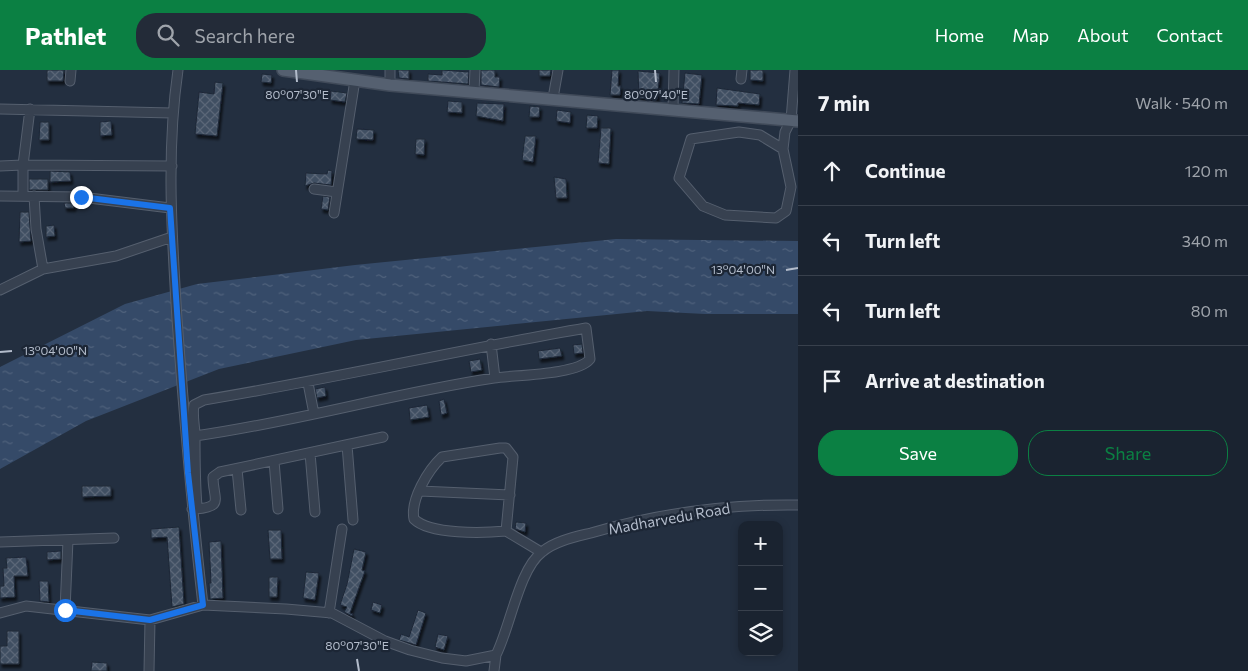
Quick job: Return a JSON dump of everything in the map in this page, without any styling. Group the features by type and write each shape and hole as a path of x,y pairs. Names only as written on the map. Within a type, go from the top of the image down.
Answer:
{"main road":[{"path":"283,70 351,77 390,85 673,108 794,120"}],"street":[{"path":"70,81 71,70"},
{"path":"178,70 172,113 170,208 182,394 203,605"},
{"path":"390,70 390,85"},
{"path":"474,91 475,70"},
{"path":"553,98 558,70"},
{"path":"673,108 674,70"},
{"path":"783,149 760,135 740,132 691,139 679,178 703,206 725,215 776,218 786,211 790,187 783,149 785,132 794,120 794,70"},
{"path":"334,213 351,77"},
{"path":"0,109 172,113"},
{"path":"23,196 23,165 30,109"},
{"path":"0,166 172,166"},
{"path":"314,189 337,192"},
{"path":"0,196 81,197 170,208"},
{"path":"34,196 36,229 43,269"},
{"path":"0,290 43,269 116,256 172,237"},
{"path":"193,509 197,506 193,409 194,405 204,400 308,383 492,344 586,328 590,354 587,363 578,367 556,372 495,378 195,436"},
{"path":"492,344 495,378"},
{"path":"308,383 314,414"},
{"path":"193,509 210,508 216,501 214,476 237,469 383,437"},
{"path":"347,445 352,520"},
{"path":"494,671 496,655 505,636 521,582 541,552 506,531 482,532 425,527 414,519 412,512 414,502 435,463 442,457 506,448 513,457 506,531"},
{"path":"310,453 315,512"},
{"path":"274,461 278,509"},
{"path":"237,469 241,510"},
{"path":"420,491 510,495"},
{"name":"Madharvedu Road","path":"541,552 566,540 639,520 751,504 798,505"},
{"path":"329,613 342,528"},
{"path":"0,542 114,538"},
{"path":"65,610 68,540"},
{"path":"0,613 26,606 150,620 203,605 329,613 410,650 466,661 496,655"},
{"path":"149,671 150,620"}],"water":[{"path":"616,239 798,241 798,314 705,314 647,311 356,340 219,369 86,421 0,469 0,367 125,304 197,284 355,265"}],"building":[{"path":"47,70 64,70 63,81 47,81"},
{"path":"398,70 409,70 409,79 399,78"},
{"path":"442,70 469,72 468,84 428,81 428,74 442,75"},
{"path":"481,70 495,70 495,77 500,77 499,87 481,85"},
{"path":"539,70 551,70 550,76 539,76"},
{"path":"612,70 619,70 618,86 621,86 620,95 610,95"},
{"path":"750,70 763,70 763,81 750,80"},
{"path":"638,71 660,73 657,99 639,98"},
{"path":"685,73 702,75 699,104 682,103"},
{"path":"262,74 272,75 271,83 261,82"},
{"path":"215,82 223,83 217,136 195,134 199,92 214,94"},
{"path":"717,88 760,94 759,105 738,103 738,106 716,105"},
{"path":"331,91 347,93 345,102 330,100"},
{"path":"448,101 462,102 462,113 447,112"},
{"path":"477,103 504,104 503,121 476,116"},
{"path":"530,106 540,107 539,117 529,117"},
{"path":"557,110 571,112 570,123 556,121"},
{"path":"587,115 598,116 597,128 586,128"},
{"path":"111,121 112,135 100,136 100,122"},
{"path":"40,122 49,122 49,140 39,140"},
{"path":"601,128 611,128 609,164 598,163"},
{"path":"357,129 374,130 373,140 356,139"},
{"path":"525,136 536,136 533,162 522,160"},
{"path":"416,139 425,139 424,155 415,154"},
{"path":"328,170 332,171 331,185 314,183 305,186 306,173 327,174"},
{"path":"50,171 70,172 71,181 50,182"},
{"path":"554,177 566,179 567,198 556,198"},
{"path":"29,179 48,179 48,190 29,190"},
{"path":"323,196 330,197 328,210 321,209"},
{"path":"64,203 74,203 74,208 65,208"},
{"path":"20,212 29,212 31,241 19,242"},
{"path":"54,225 55,236 46,237 46,226"},
{"path":"582,344 583,353 574,354 573,345"},
{"path":"560,348 562,356 539,359 538,351"},
{"path":"480,359 482,370 471,372 469,361"},
{"path":"325,387 326,396 317,398 315,389"},
{"path":"444,399 447,413 441,415 439,401"},
{"path":"427,405 429,417 410,420 409,408"},
{"path":"82,486 111,486 111,496 82,497"},
{"path":"516,522 526,523 525,532 515,529"},
{"path":"179,527 184,604 172,607 167,537 151,538 151,529"},
{"path":"268,530 281,530 282,559 270,559"},
{"path":"221,541 223,598 210,599 209,542"},
{"path":"354,549 366,552 362,570 365,571 350,613 353,614 352,616 344,612 347,607 340,605 347,584"},
{"path":"61,551 61,559 47,560 47,552"},
{"path":"26,557 28,576 14,576 15,597 0,598 0,586 4,586 3,568 7,568 6,558"},
{"path":"306,572 319,573 315,600 303,598"},
{"path":"269,577 278,577 277,597 269,597"},
{"path":"39,581 48,581 49,602 40,601"},
{"path":"373,602 382,605 380,613 371,610"},
{"path":"418,610 426,613 416,645 399,640 401,634 409,637"},
{"path":"7,631 19,631 19,664 0,664 0,646 7,646"},
{"path":"438,634 448,636 444,650 435,647"},
{"path":"92,662 107,663 107,671 91,671"}],"route":[{"path":"65,610 150,620 203,605 188,473 170,208 81,197"}]}
